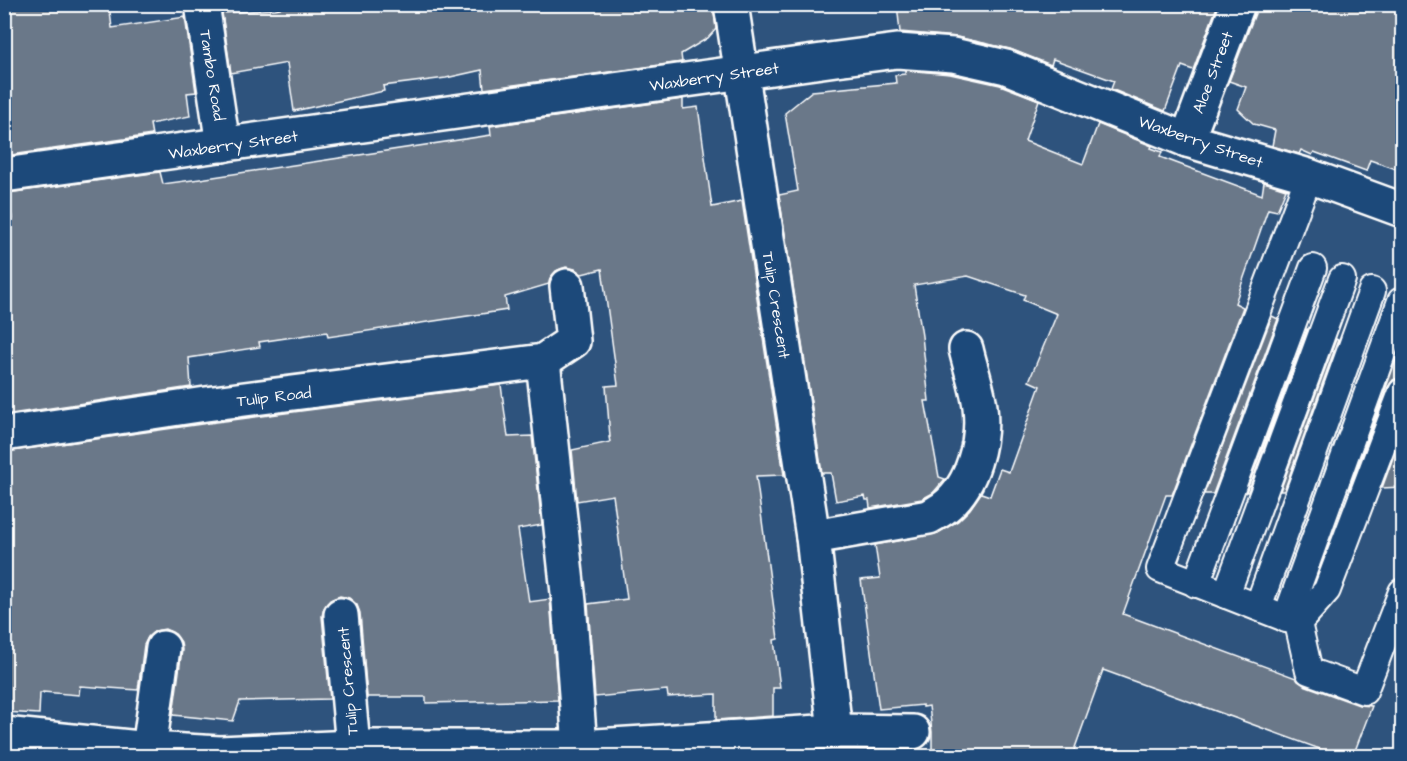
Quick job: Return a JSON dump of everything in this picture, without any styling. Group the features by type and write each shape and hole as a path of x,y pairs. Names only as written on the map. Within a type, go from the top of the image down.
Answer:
{"street":[{"name":"Tambo Road","path":"202,4 223,145"},
{"name":"Tulip Crescent","path":"731,4 813,537 835,731"},
{"name":"Aloe Street","path":"1187,140 1238,4"},
{"name":"Waxberry Street","path":"4,176 897,51 953,55 1006,67 1187,140 1309,176 1402,210"},
{"name":"Tulip Road","path":"4,434 218,403 543,361 573,341 567,286"},
{"path":"813,537 929,517 945,507 959,492 974,467 981,437 980,406 966,349"},
{"path":"543,361 569,602 580,747"},
{"name":"Tulip Crescent","path":"341,615 353,747"},
{"path":"149,749 163,648"},
{"name":"Tulip Crescent","path":"4,734 149,749 220,753 353,747 580,747 835,731 913,732"}],"lane":[{"path":"1292,621 1160,569 1309,176"},
{"path":"1280,255 1402,302 1292,621 1309,671 1364,691 1402,592"},
{"path":"1196,584 1313,268"},
{"path":"1226,595 1342,279"},
{"path":"1258,607 1371,291"},
{"path":"1292,621 1327,590 1402,392"}],"building":[{"path":"4,4 109,4 112,28 185,17 196,92 187,93 190,116 150,124 152,135 4,156"},
{"path":"301,4 713,4 716,29 708,38 681,54 682,62 484,89 482,70 446,78 383,86 384,91 294,111 287,63 231,73 222,13 275,9"},
{"path":"897,4 1218,4 1193,70 1182,66 1165,111 1111,89 1114,81 1053,59 1051,65 1010,49 957,37 900,32"},
{"path":"1256,4 1402,4 1402,171 1370,160 1366,171 1314,152 1312,155 1301,150 1299,154 1272,146 1275,130 1254,124 1238,109 1246,87 1229,81 1256,11"},
{"path":"905,70 950,74 1000,85 1039,100 1025,141 1083,164 1098,124 1152,146 1151,148 1162,152 1160,157 1262,195 1264,182 1286,189 1277,211 1268,209 1235,303 1243,307 1172,495 1166,495 1123,614 1296,678 1304,685 1359,705 1372,706 1353,756 1339,756 1103,670 1072,756 979,756 932,753 929,706 879,709 861,580 880,578 875,545 938,533 958,521 981,493 990,496 1000,469 1009,472 1040,386 1029,381 1057,314 1023,300 1025,295 968,276 914,285 929,401 925,401 939,477 945,479 933,493 922,499 870,508 869,500 866,500 865,496 836,501 831,473 822,473 779,195 798,191 785,113 812,91 896,83 895,75 905,74"},
{"path":"683,99 683,109 698,107 712,207 742,201 784,475 756,476 778,639 774,640 780,688 773,688 773,716 716,720 716,694 668,697 667,690 595,697 588,604 627,599 613,495 577,501 572,450 610,442 606,386 618,385 602,269 582,274 566,267 556,271 550,278 549,284 505,297 507,310 328,337 327,332 259,342 260,347 189,358 191,387 4,415 4,219 12,218 8,193 160,172 163,184 200,179 491,135 490,126"},
{"path":"1272,316 1278,319 1213,494 1204,494"},
{"path":"1307,329 1248,492 1246,492"},
{"path":"1336,339 1338,340 1284,491 1280,491"},
{"path":"1396,360 1402,362 1402,377 1393,380 1388,387 1349,489"},
{"path":"501,385 508,437 532,436 542,525 518,529 529,602 550,599 558,700 426,703 426,697 367,697 360,613 357,605 349,598 340,596 330,600 322,616 330,699 240,701 233,721 173,715 182,650 181,642 175,634 165,629 155,631 144,645 138,690 80,686 79,695 43,692 40,693 39,714 4,712 4,452"},
{"path":"1402,433 1402,487 1382,488"}]}
